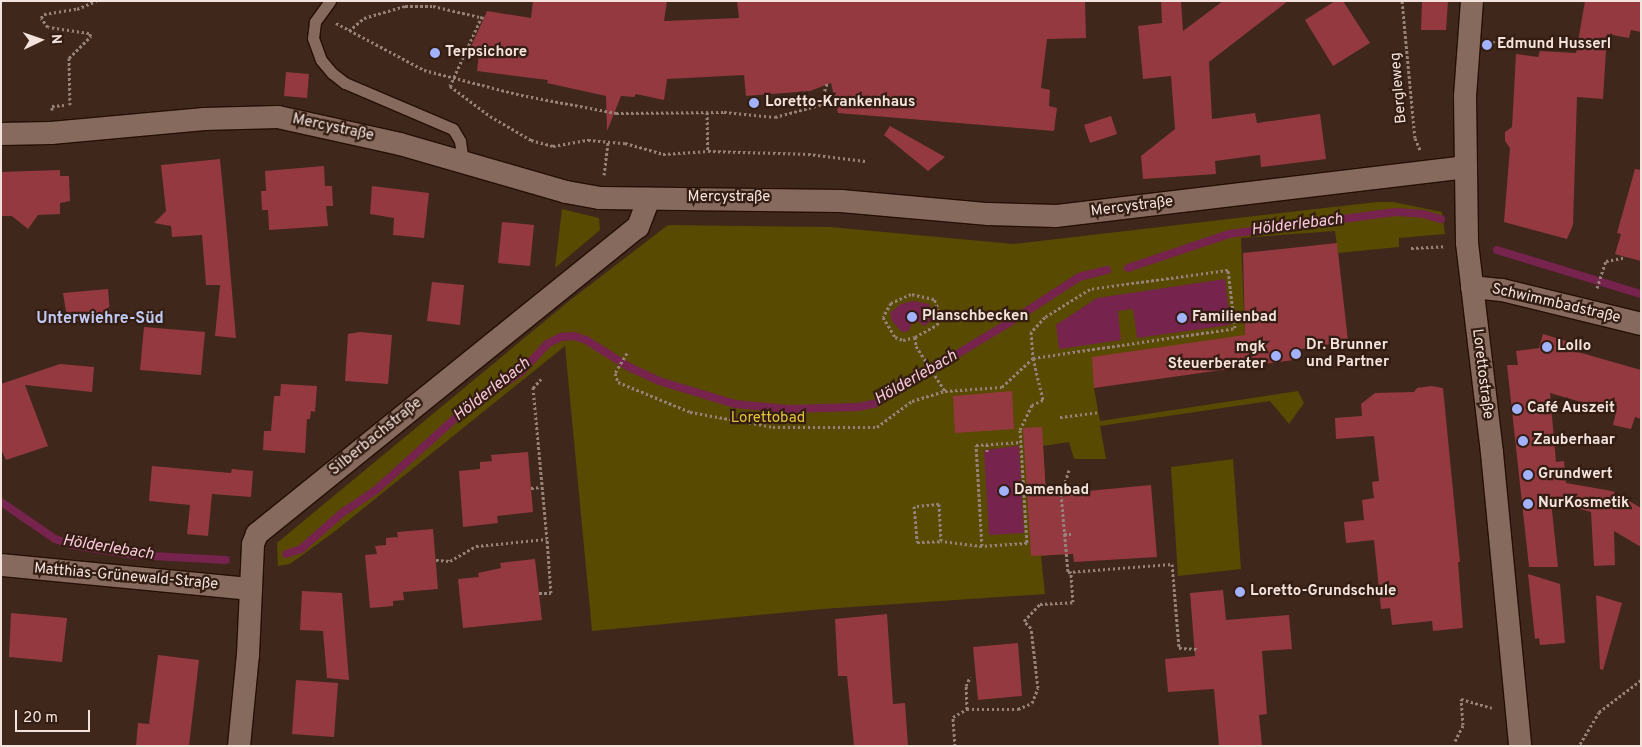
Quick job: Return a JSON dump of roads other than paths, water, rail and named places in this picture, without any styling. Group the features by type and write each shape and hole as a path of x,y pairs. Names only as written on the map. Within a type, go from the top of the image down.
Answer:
{"street":[{"name":"Lorettostraße","path":"1472,1 1465,97 1464,167 1467,243 1492,453 1520,746"},
{"name":"Mercystraße","path":"1,134 51,133 212,118 278,117 400,144 566,192 600,198 752,197 841,201 988,214 1056,216 1464,167"},
{"name":"Silberbachstraße","path":"239,746 253,544 265,525 638,227 649,199"},
{"name":"Schwimmbadstraße","path":"1472,287 1502,290 1641,324"},
{"name":"Matthias-Grünewald-Straße","path":"1,565 252,580"}],"lane":[{"path":"330,1 319,14 314,38 321,60 332,73 345,83 453,129 460,142 464,162"}],"waterway":[{"name":"Hölderlebach","path":"1128,268 1229,234 1396,212 1423,214 1441,219"},
{"name":"Hölderlebach","path":"1497,250 1641,294"},
{"name":"Hölderlebach","path":"286,554 301,549 342,513 376,490 462,412 521,372 547,344 561,337 574,336 586,340 629,367 659,381 735,404 787,409 858,407 874,404 1007,324 1079,277 1107,270"},
{"name":"Hölderlebach","path":"1,502 55,539 72,545 135,555 226,560"}],"place":[{"name":"Edmund Husserl","path":"1487,45"},
{"name":"Terpsichore","path":"435,53"},
{"name":"Loretto-Krankenhaus","path":"754,103"},
{"name":"Planschbecken","path":"912,317"},
{"name":"Familienbad","path":"1182,318"},
{"name":"Lollo","path":"1547,347"},
{"name":"Dr. Brunner und Partner","path":"1296,354"},
{"name":"mgk Steuerberater","path":"1276,356"},
{"name":"Café Auszeit","path":"1517,409"},
{"name":"Zauberhaar","path":"1523,441"},
{"name":"Grundwert","path":"1528,475"},
{"name":"Damenbad","path":"1004,491"},
{"name":"NurKosmetik","path":"1528,504"},
{"name":"Loretto-Grundschule","path":"1240,592"}],"district":[{"name":"Unterwiehre-Süd","path":"100,319"}],"park label":[{"name":"Lorettobad","path":"768,419"}]}
